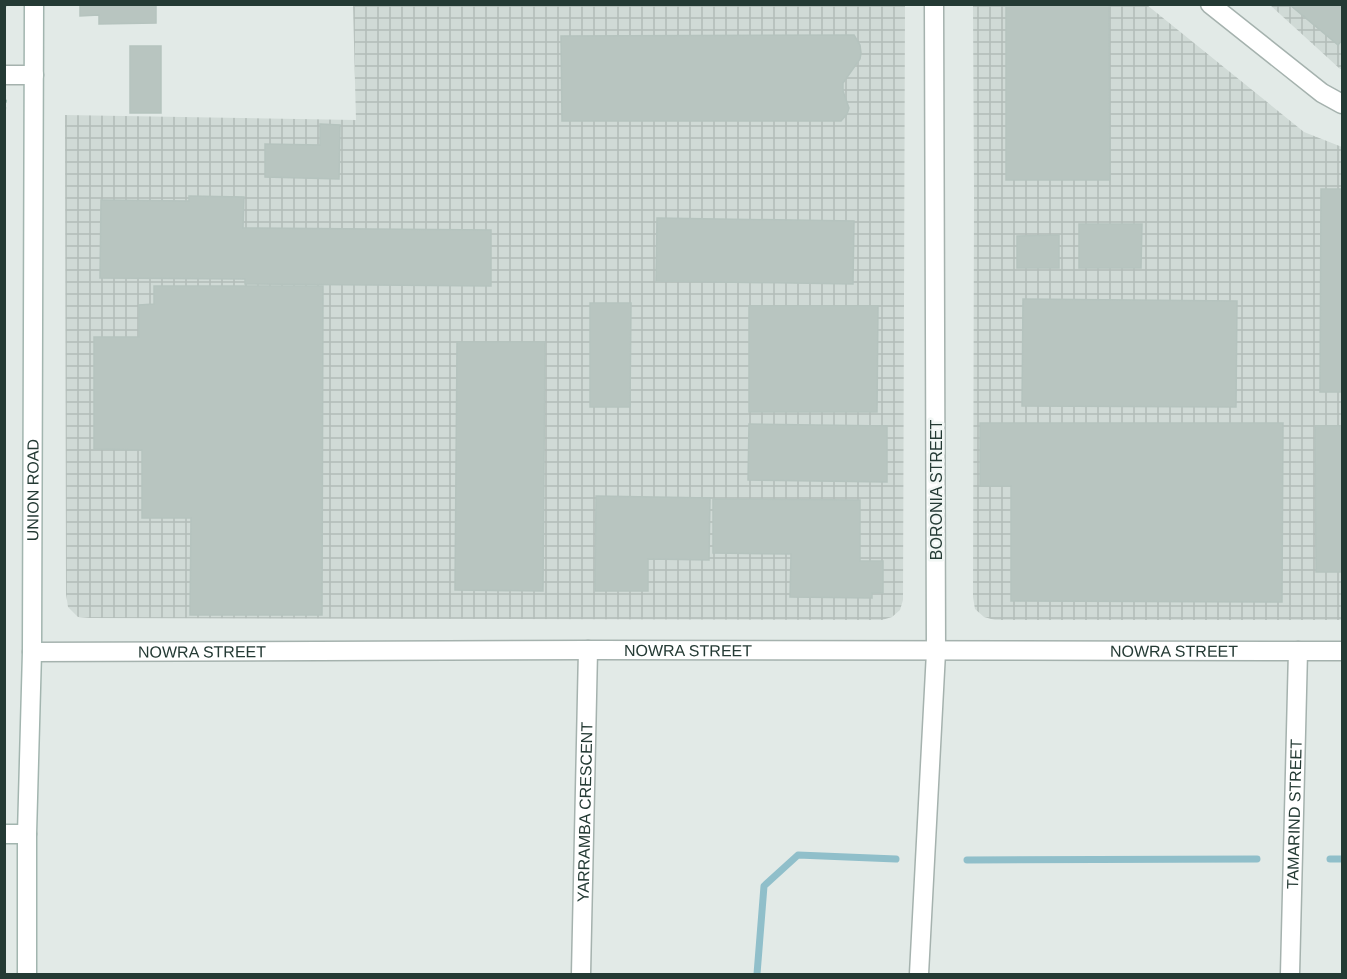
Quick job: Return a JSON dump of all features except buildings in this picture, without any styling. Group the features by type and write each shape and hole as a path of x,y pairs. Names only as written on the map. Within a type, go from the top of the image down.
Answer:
{"street":[{"name":"UNION ROAD","path":"27,975 27,834 32,652 34,4"},
{"name":"BORONIA STREET","path":"919,975 936,652 934,4"},
{"path":"1210,4 1322,93 1342,104"},
{"path":"4,75 34,75"},
{"name":"YARRAMBA CRESCENT","path":"581,975 588,650"},
{"name":"TAMARIND STREET","path":"1290,975 1298,651"},
{"name":"NOWRA STREET","path":"32,652 1342,651"},
{"path":"4,834 27,834"}],"shaded area":[{"path":"353,5 905,5 903,600 900,610 892,617 882,620 90,618 78,617 68,607 66,594 65,115 356,120"},
{"path":"973,5 1147,5 1304,132 1342,147 1342,620 995,620 984,617 975,609 973,597"},
{"path":"1270,5 1342,5 1342,70 1339,68"}],"waterway":[{"path":"757,974 764,886 798,855 896,859"},
{"path":"967,860 1257,859"},
{"path":"1330,859 1342,859"}]}
